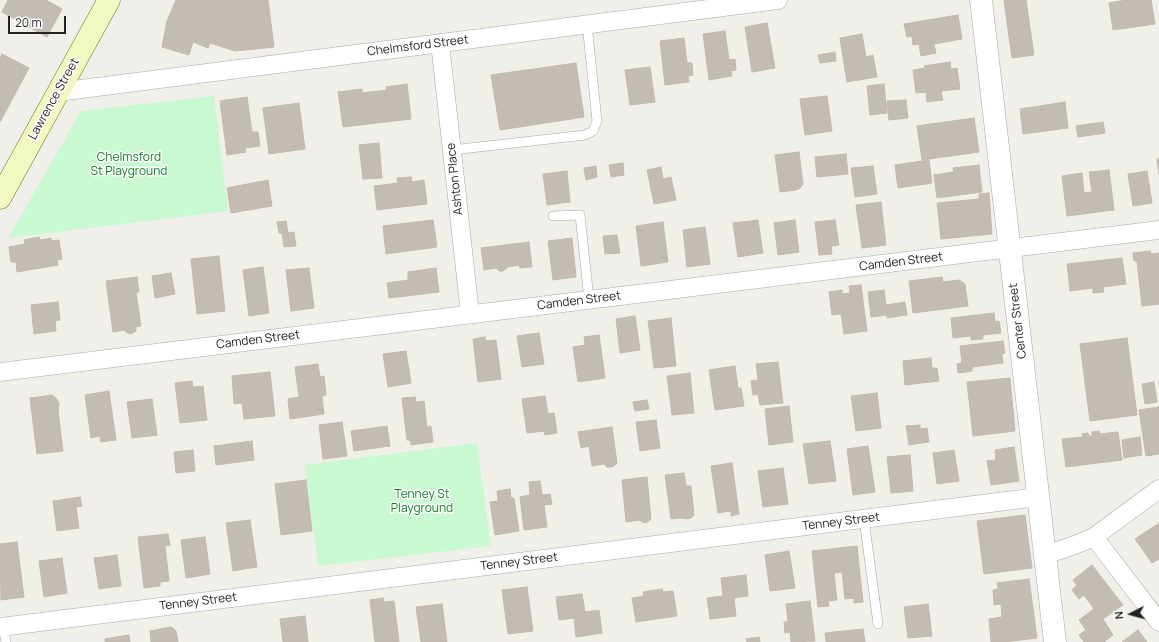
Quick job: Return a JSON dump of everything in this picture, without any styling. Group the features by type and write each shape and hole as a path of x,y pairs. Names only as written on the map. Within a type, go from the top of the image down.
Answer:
{"main road":[{"name":"Lawrence Street","path":"0,198 58,92 104,2"}],"street":[{"name":"Chelmsford Street","path":"58,92 778,0"},
{"name":"Center Street","path":"981,0 1055,642"},
{"name":"Ashton Place","path":"440,43 470,314"},
{"name":"Camden Street","path":"0,372 1159,230"},
{"path":"1045,555 1094,537 1159,489"},
{"name":"Tenney Street","path":"3,632 1038,497"},
{"path":"1094,537 1159,622"}],"lane":[{"path":"452,150 585,135 592,131 597,121 587,24"},
{"path":"554,216 580,215 590,299"},
{"path":"864,519 878,624"}],"green space":[{"name":"Chelmsford St Playground","path":"214,96 228,211 8,238 81,111"},
{"name":"Tenney St Playground","path":"477,443 491,546 318,566 305,465"}],"building":[{"path":"8,0 46,0 62,9 47,37 2,12"},
{"path":"176,0 268,0 274,47 235,51 210,43 208,48 193,42 189,55 162,47 167,21"},
{"path":"1004,0 1026,0 1034,55 1012,58"},
{"path":"1126,0 1151,0 1155,24 1113,30 1109,3"},
{"path":"958,15 962,39 934,44 936,53 921,56 919,44 913,45 912,36 907,37 904,24"},
{"path":"767,23 775,68 752,72 745,27"},
{"path":"725,31 729,60 735,59 736,70 731,71 732,76 709,80 703,34"},
{"path":"862,34 866,57 873,55 877,77 847,82 840,38"},
{"path":"684,38 687,63 692,63 693,75 688,76 689,82 665,85 660,41"},
{"path":"835,52 836,61 820,63 818,55"},
{"path":"2,54 29,68 0,122 0,59"},
{"path":"950,62 951,69 957,68 960,89 941,91 943,100 927,102 926,92 916,93 913,70 925,68 924,66"},
{"path":"576,63 584,117 500,130 491,75"},
{"path":"650,67 655,102 630,105 625,70"},
{"path":"407,84 411,119 343,127 338,92 362,89 362,93 387,90 386,87"},
{"path":"884,84 887,113 870,115 867,86"},
{"path":"827,96 832,131 805,135 800,99"},
{"path":"247,97 252,132 258,132 260,146 245,148 246,152 227,155 220,101"},
{"path":"906,100 908,118 889,120 887,101"},
{"path":"1065,102 1068,128 1023,134 1020,109"},
{"path":"299,103 305,149 269,154 263,108"},
{"path":"974,118 979,152 922,160 917,126"},
{"path":"1103,122 1105,133 1078,137 1076,126"},
{"path":"379,143 382,178 363,179 359,145"},
{"path":"799,152 803,184 796,190 780,192 775,155"},
{"path":"846,154 848,174 817,177 815,157"},
{"path":"1159,158 1159,174 1157,159"},
{"path":"929,160 932,183 898,188 895,165"},
{"path":"623,163 624,175 611,177 609,165"},
{"path":"979,165 982,192 937,198 934,175 954,172 953,168"},
{"path":"596,166 597,177 586,180 584,168"},
{"path":"873,166 877,194 855,197 851,168"},
{"path":"661,167 663,179 671,177 676,200 654,204 647,170"},
{"path":"1109,170 1114,210 1067,216 1062,176 1082,173 1084,193 1092,192 1089,172"},
{"path":"567,171 570,202 547,205 543,174"},
{"path":"1147,171 1152,203 1133,206 1128,174"},
{"path":"411,177 412,182 424,180 427,204 377,210 374,186 398,183 397,178"},
{"path":"268,180 272,206 231,213 227,188"},
{"path":"989,193 992,234 941,239 937,203 979,199 979,194"},
{"path":"881,202 886,245 862,248 856,205"},
{"path":"433,220 437,247 386,254 383,226"},
{"path":"758,220 763,253 738,257 733,223"},
{"path":"795,220 799,252 778,255 774,223"},
{"path":"835,220 839,245 831,246 832,254 819,255 815,222"},
{"path":"286,221 288,233 294,232 296,246 284,247 282,233 279,233 277,222"},
{"path":"663,222 668,262 641,266 636,226"},
{"path":"705,227 710,264 687,267 683,230"},
{"path":"617,235 620,253 605,254 603,236"},
{"path":"39,237 40,240 51,238 51,241 59,240 62,259 57,260 58,265 17,272 16,262 11,262 9,247 25,244 24,240"},
{"path":"572,238 576,277 553,280 548,241"},
{"path":"529,242 532,267 520,268 519,265 508,267 503,271 499,271 496,268 484,270 481,248"},
{"path":"1150,251 1151,254 1159,253 1159,304 1142,306 1137,261 1134,261 1133,253"},
{"path":"219,256 225,311 197,314 191,259"},
{"path":"1122,258 1126,284 1103,287 1104,292 1093,293 1093,288 1070,291 1067,264"},
{"path":"263,267 269,313 249,316 243,270"},
{"path":"309,268 314,308 291,311 286,270"},
{"path":"436,268 439,292 389,298 387,283 408,280 408,272"},
{"path":"171,273 175,294 155,298 152,276"},
{"path":"137,277 139,292 136,292 141,326 136,327 136,331 131,334 125,330 113,332 106,281"},
{"path":"942,277 943,282 959,280 965,284 968,306 913,313 909,281"},
{"path":"861,285 867,331 844,334 841,314 832,315 829,292 842,290 842,294 850,293 849,286"},
{"path":"884,290 886,305 905,302 907,315 887,318 887,315 871,317 868,292"},
{"path":"58,302 60,320 55,321 56,331 34,334 31,305"},
{"path":"994,313 995,322 999,321 1001,333 983,335 983,339 971,340 971,336 953,338 951,318"},
{"path":"635,316 640,350 620,353 616,319"},
{"path":"671,318 676,366 654,368 648,321"},
{"path":"539,333 544,364 522,367 517,336"},
{"path":"599,335 605,378 578,382 573,347 585,345 584,337"},
{"path":"485,337 486,341 496,340 501,379 478,382 473,339"},
{"path":"1127,338 1137,415 1090,421 1080,344"},
{"path":"1003,341 1005,353 1002,354 1003,363 972,367 972,371 958,373 957,364 962,363 960,346"},
{"path":"406,351 411,383 388,387 383,354"},
{"path":"931,358 932,368 937,368 939,381 905,385 903,361"},
{"path":"778,362 783,403 760,405 758,394 753,395 751,381 758,380 756,364"},
{"path":"318,364 320,377 324,376 326,395 322,396 324,414 290,419 288,399 299,397 295,367"},
{"path":"735,366 738,388 741,388 744,406 715,410 709,370"},
{"path":"270,372 275,416 244,419 242,403 234,404 232,376"},
{"path":"690,373 694,413 672,415 667,376"},
{"path":"1010,378 1015,431 973,436 967,382"},
{"path":"192,381 193,387 203,386 207,420 180,423 175,383"},
{"path":"1154,382 1157,402 1145,404 1142,384"},
{"path":"109,391 116,440 101,442 100,436 91,438 85,395"},
{"path":"877,393 881,428 856,431 851,396"},
{"path":"52,395 59,403 58,411 63,451 37,454 30,398"},
{"path":"545,396 548,414 554,413 557,433 545,435 544,431 527,433 522,399"},
{"path":"415,397 416,402 424,401 427,427 431,426 433,442 411,445 410,440 407,440 402,398"},
{"path":"152,399 157,435 132,438 127,402"},
{"path":"647,400 649,409 635,411 633,402"},
{"path":"789,406 793,442 769,445 765,409"},
{"path":"1159,407 1159,454 1146,456 1139,410"},
{"path":"656,420 660,448 640,451 636,422"},
{"path":"342,422 347,456 323,459 319,425"},
{"path":"920,425 920,429 927,428 929,442 909,445 906,426"},
{"path":"387,426 390,446 354,451 351,431"},
{"path":"612,427 617,463 611,467 607,467 604,464 592,466 589,446 581,448 578,432"},
{"path":"1099,431 1100,434 1118,432 1122,460 1066,467 1062,439 1083,437 1082,434 1088,433 1089,436 1092,436 1092,432"},
{"path":"1140,437 1142,455 1124,458 1122,440"},
{"path":"252,441 254,460 216,465 214,446"},
{"path":"830,441 836,481 809,484 803,444"},
{"path":"868,446 875,492 853,495 847,449"},
{"path":"1014,447 1019,481 991,485 987,461 996,460 995,450"},
{"path":"193,450 195,471 176,473 174,452"},
{"path":"954,450 959,481 937,484 933,453"},
{"path":"910,455 913,491 891,493 887,457"},
{"path":"732,463 739,514 731,516 731,511 718,513 711,466"},
{"path":"783,468 788,504 763,507 758,471"},
{"path":"684,473 686,486 691,486 694,515 687,519 671,519 665,475"},
{"path":"647,477 651,519 646,523 640,520 626,522 622,480"},
{"path":"306,480 312,531 281,535 275,484"},
{"path":"540,481 542,495 550,494 552,504 544,505 547,527 524,530 520,497 530,495 529,482"},
{"path":"510,489 511,498 514,498 519,531 495,535 490,502 498,501 497,491"},
{"path":"80,497 82,506 76,507 79,528 57,531 53,501"},
{"path":"1025,515 1032,568 984,574 977,521"},
{"path":"250,520 257,567 233,571 226,523"},
{"path":"1159,523 1159,559 1152,563 1135,539"},
{"path":"168,534 170,545 165,546 169,581 160,582 160,586 144,588 138,537"},
{"path":"205,537 210,574 186,578 181,540"},
{"path":"17,542 24,597 1,600 0,544"},
{"path":"857,546 863,602 854,603 854,598 845,599 842,572 834,573 837,600 828,601 829,606 818,607 812,551"},
{"path":"789,551 795,588 770,591 765,555"},
{"path":"117,555 121,586 99,589 94,558"},
{"path":"62,558 67,593 44,597 39,561"},
{"path":"1092,565 1123,605 1103,619 1113,635 1104,642 1084,642 1079,635 1086,630 1079,620 1094,609 1084,595 1079,599 1072,590 1077,585 1073,580"},
{"path":"746,575 748,596 734,598 736,616 710,619 707,598 723,596 721,578"},
{"path":"1029,579 1037,638 991,642 989,619 1002,617 1001,604 994,605 993,590 998,589 997,583"},
{"path":"527,587 533,631 508,634 502,590"},
{"path":"662,589 663,592 673,591 677,616 636,622 632,598 644,596 643,592"},
{"path":"582,594 585,612 599,610 602,633 576,637 574,618 559,620 556,597"},
{"path":"383,598 384,602 394,601 399,642 375,642 370,600"},
{"path":"810,601 815,641 791,642 790,632 785,633 784,622 788,622 786,604"},
{"path":"442,604 447,642 421,642 416,607"},
{"path":"928,604 932,636 908,638 904,607"},
{"path":"305,616 308,642 283,642 280,619"},
{"path":"170,627 176,631 178,642 151,642 150,631"},
{"path":"863,629 865,642 826,642 825,633"},
{"path":"1138,630 1147,642 1122,642"},
{"path":"129,635 130,642 105,642 105,639"},
{"path":"759,637 760,642 747,642 746,639"}]}
